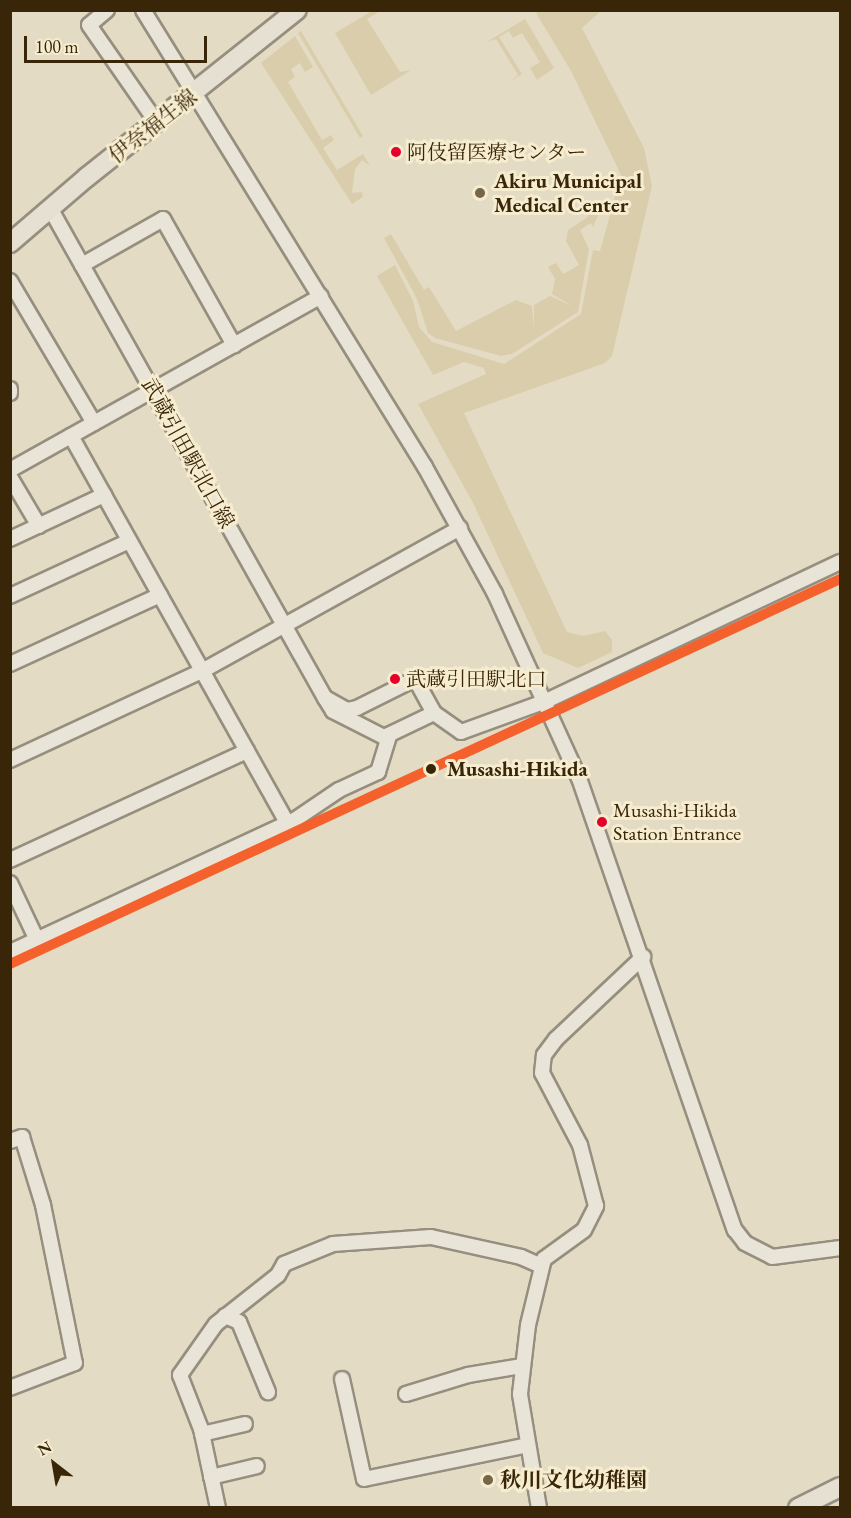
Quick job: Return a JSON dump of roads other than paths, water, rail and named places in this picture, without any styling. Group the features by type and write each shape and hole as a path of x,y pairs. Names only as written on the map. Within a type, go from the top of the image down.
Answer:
{"main road":[{"name":"伊奈福生線","path":"10,243 50,208 297,10"},
{"path":"798,1508 840,1487"}],"street":[{"path":"107,10 89,25 157,123"},
{"path":"143,10 321,296 460,528 546,701 579,778 643,957 686,1097 735,1230 745,1243 772,1257 824,1252 840,1248"},
{"name":"武蔵引田駅北口線","path":"50,208 326,698 340,718 384,737 389,735"},
{"path":"82,265 163,219 234,345"},
{"path":"10,281 94,423"},
{"path":"10,470 321,296"},
{"path":"71,436 287,823"},
{"path":"10,477 39,526"},
{"path":"10,539 104,495"},
{"path":"10,760 202,671 460,528"},
{"path":"10,596 129,541"},
{"path":"326,698 347,710 357,708 415,679 434,713 461,732 546,701 840,562"},
{"path":"10,664 160,595"},
{"path":"10,952 287,823 339,790 378,772 389,735 434,713"},
{"path":"10,860 247,751"},
{"path":"10,883 38,940"},
{"path":"539,1508 521,1404 522,1366 541,1266 545,1257 591,1223 596,1206 580,1145 546,1084 544,1055 556,1039 643,957"},
{"path":"10,1141 22,1137 43,1205 75,1363 10,1388"},
{"path":"218,1508 202,1434 180,1375 225,1316 278,1275 284,1264 333,1244 431,1237 521,1257 541,1266"},
{"path":"225,1316 239,1322 267,1392"},
{"path":"406,1394 468,1375 522,1366"},
{"path":"342,1379 364,1479 528,1445"},
{"path":"202,1434 245,1424"},
{"path":"211,1477 257,1466"}],"place":[{"name":"阿伎留医療センター","path":"396,152"},
{"name":"Akiru Municipal Medical Center","path":"480,193"},
{"name":"武蔵引田駅北口","path":"395,679"},
{"name":"Musashi-Hikida","path":"431,769"},
{"name":"Musashi-Hikida Station Entrance","path":"602,822"},
{"name":"秋川文化幼稚園","path":"488,1480"}]}
